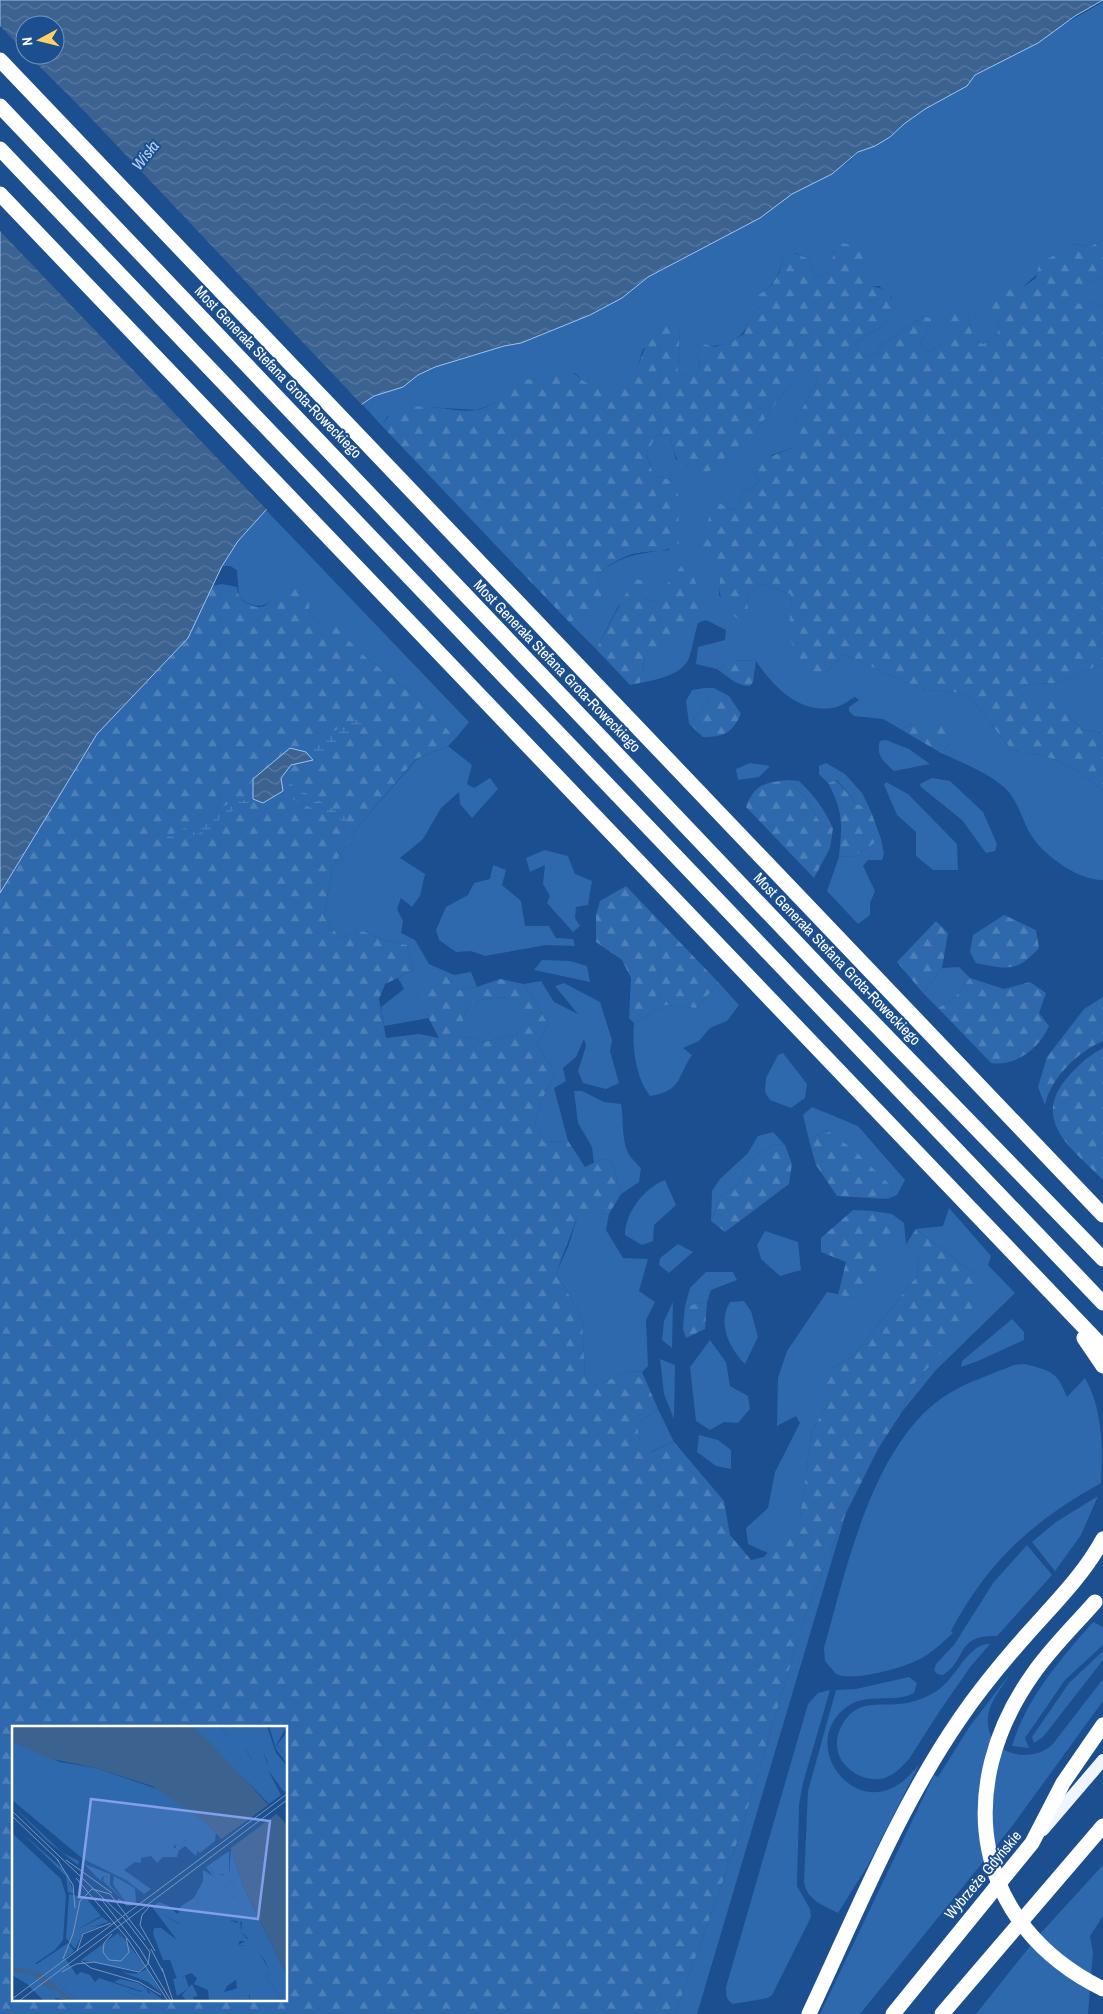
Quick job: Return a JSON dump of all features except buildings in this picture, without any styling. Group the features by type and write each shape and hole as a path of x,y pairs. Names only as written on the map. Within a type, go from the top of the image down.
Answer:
{"highway":[{"path":"0,60 1103,1216"},
{"name":"Most Generała Stefana Grota-Roweckiego","path":"0,106 833,981 1103,1259"},
{"path":"0,149 1103,1303"},
{"path":"0,194 1103,1347"},
{"path":"1047,1289 1103,1366"},
{"path":"809,2014 927,1770 975,1697 1030,1631 1061,1598 1088,1563 1103,1539"},
{"path":"1099,1598 1053,1648 1032,1675 1018,1699 998,1742 987,1789 986,1812 989,1857 1004,1897 1014,1914 1038,1945 1068,1969 1103,1989"},
{"path":"1032,1843 1063,1783 1103,1725"},
{"path":"942,2014 1103,1826"},
{"name":"Wybrzeże Gdyńskie","path":"893,2014 1032,1843"}],"main road":[{"name":"Wybrzeże Gdyńskie","path":"1032,1843 1103,1760"}],"green space":[{"path":"1103,2 1103,240 1091,246 1073,244 1032,278 1006,308 999,320 998,333 983,344 974,339 968,316 945,317 945,340 938,348 927,352 920,341 929,330 932,319 924,316 881,346 877,354 864,358 854,343 890,321 892,298 879,286 871,286 864,283 861,277 834,250 832,265 828,272 815,277 807,258 795,253 783,259 774,281 758,297 748,324 741,335 721,345 705,344 697,354 700,366 696,376 685,376 678,371 680,329 643,349 637,368 630,380 618,386 603,388 585,383 576,374 567,371 540,380 528,379 496,403 477,410 426,407 387,417 382,426 362,404 374,396 403,387 418,375 435,367 504,346 521,343 590,315 622,298 648,277 760,218 792,194 847,163 862,149 875,146 890,137 925,109 967,86 975,75"},
{"path":"1103,240 1103,277 1092,281 1074,297 1079,304 1093,302 1103,309 1103,663 1058,683 1031,684 1017,689 1025,702 1042,702 1054,696 1068,704 1067,715 1083,730 1103,733 1103,790 1070,766 1042,755 1014,751 974,702 961,693 920,689 844,654 825,673 808,670 790,638 790,594 761,584 747,594 748,609 742,622 727,610 723,604 720,592 721,566 696,554 713,507 720,503 728,509 735,510 742,492 753,487 759,481 750,463 756,451 772,456 794,447 794,423 818,380 809,372 785,391 756,431 701,478 682,467 676,457 670,436 657,434 646,455 654,475 673,481 678,493 679,543 669,549 632,554 621,558 606,568 598,574 602,600 570,623 382,426 390,415 401,409 412,407 465,411 479,409 496,403 504,387 530,379 541,379 564,371 573,373 590,384 606,387 618,386 627,381 634,373 653,327 661,322 677,321 680,329 678,371 685,376 696,376 700,366 697,354 699,347 705,344 715,347 744,334 756,297 772,285 779,273 783,259 794,253 807,258 815,277 822,276 829,269 838,243 851,245 861,253 865,264 861,277 864,282 887,292 895,306 890,321 854,343 864,358 877,354 881,346 924,316 932,319 929,330 920,341 927,352 938,348 945,340 945,317 958,311 968,316 974,339 983,344 998,333 999,319 987,305 996,289 1019,290 1036,278 1039,264 1073,244 1091,246"},
{"path":"1103,277 1103,309 1093,302 1079,305 1073,297 1092,281"},
{"path":"809,371 818,380 794,423 794,447 750,463 759,481 753,487 742,492 735,510 728,509 719,596 748,609 747,594 761,584 790,594 792,607 789,627 825,673 844,654 920,689 961,693 974,702 1014,751 1042,755 1070,766 1103,790 1103,880 1084,877 1046,853 1033,838 1018,806 1005,788 983,773 941,753 955,739 911,723 902,730 883,719 854,716 849,711 849,707 859,700 855,697 837,707 824,709 801,704 780,690 756,661 732,660 717,669 696,664 698,647 725,640 726,630 706,620 698,623 689,658 681,669 668,676 640,683 645,656 685,628 699,606 698,597 686,561 653,602 644,598 619,605 596,649 570,623 601,600 598,574 623,559 649,552 669,550 673,481 654,475 646,454 657,434 670,436 676,460 756,431 785,391"},
{"path":"266,510 469,722 456,738 416,697 362,654 333,625 319,622 309,615 310,598 280,591 271,601 261,606 256,606 239,597 237,570 230,566 222,566 238,541"},
{"path":"686,560 699,594 700,605 698,612 678,635 645,656 640,683 630,685 596,649 634,579 645,581 644,598 653,602"},
{"path":"222,584 237,587 238,595 242,600 261,607 267,605 284,588 292,585 302,585 310,598 309,615 319,622 333,624 362,654 416,697 456,738 448,746 416,759 357,828 332,869 324,917 340,938 363,931 384,940 407,945 414,970 385,984 379,999 386,1038 419,1034 439,1038 416,994 434,971 444,973 458,990 477,987 500,979 524,984 548,1024 537,1044 555,1073 541,1102 535,1122 544,1142 568,1141 585,1167 602,1159 612,1162 621,1194 609,1214 579,1213 556,1273 582,1317 585,1378 593,1386 632,1371 642,1372 658,1409 637,1424 640,1442 651,1452 674,1442 724,1501 730,1535 751,1560 764,1557 800,1517 812,1430 828,1404 817,1385 831,1369 853,1356 917,1276 919,1258 906,1244 916,1229 980,1278 978,1299 944,1350 912,1386 901,1413 878,1449 846,1513 806,1613 740,1834 675,2014 0,2014 0,893 97,734 188,638 212,586","holes":["290,748 312,760 291,765 281,778","504,997 526,1023 515,1035 484,1042 463,1036 463,1019 468,1005 484,999"]},
{"path":"732,660 756,661 753,682 750,686 737,683 717,669"},
{"path":"1103,663 1103,733 1083,730 1067,715 1042,702 1024,702 1017,689 1031,684 1058,683"},
{"path":"714,688 708,703 689,724 686,701 692,690"},
{"path":"714,688 729,696 741,714 731,730 722,735 703,737 689,724 708,703"},
{"path":"362,717 367,725 313,760 291,765 281,778 348,818 345,822 295,801 283,791 263,803 253,799 241,809 225,813 210,829 166,846 166,838 230,803 244,800 253,779 290,748 306,752 328,734"},
{"path":"911,723 944,725 955,739 941,753 902,730"},
{"path":"886,740 909,749 930,764 894,771 884,762 880,755 880,741"},
{"path":"448,746 472,765 467,784 474,788 490,778 498,789 472,818 460,804 459,792 441,808 423,839 400,858 425,874 420,896 412,907 401,898 397,909 403,921 401,933 415,940 429,964 454,975 471,972 477,987 458,990 444,973 416,994 429,1018 384,1026 381,1007 404,989 398,978 414,970 407,945 384,940 363,931 340,938 324,917 332,869 357,828 417,759"},
{"path":"750,763 770,766 759,777 738,780 736,769"},
{"path":"826,763 845,774 862,793 870,809 857,804 837,780 828,783 819,774 819,766"},
{"path":"932,778 950,781 983,812 997,844 995,851 986,853 962,820 921,787 920,784"},
{"path":"788,780 799,781 804,786 823,809 833,828 821,824 803,795"},
{"path":"788,780 803,795 821,824 833,828 830,848 814,878 746,807 749,799 757,789 773,782"},
{"path":"836,780 857,804 870,809 881,839 854,856 839,857 841,819 837,803 828,783"},
{"path":"886,782 908,794 957,844 958,870 933,870 916,856 916,832 897,815 884,785"},
{"path":"881,839 884,854 882,860 868,860 863,866 875,891 870,903 870,915 858,924 827,891 839,857 854,856"},
{"path":"545,850 568,856 575,874 592,881 588,905 576,907 575,918 580,926 573,932 547,903 550,896 543,884 545,865 530,872 526,858"},
{"path":"493,865 506,870 502,885 521,901 525,926 549,926 556,938 573,939 575,946 546,945 485,956 471,951 456,952 439,940 436,930 446,907 468,895 474,883 490,879"},
{"path":"626,886 719,983 696,1008 666,1005 634,1023 629,1018 631,978 622,960 596,942 596,915 600,901"},
{"path":"1004,915 1036,930 1039,948 1024,962 1011,967 996,967 976,963 970,952 973,935"},
{"path":"936,921 948,933 942,968 923,993 897,962"},
{"path":"542,960 570,961 587,966 590,982 534,970"},
{"path":"959,967 970,978 955,997 938,1008 923,993 942,968"},
{"path":"970,978 1004,989 1030,982 1046,993 1039,1013 1049,1026 1040,1042 1018,1059 1009,1062 991,1063 938,1008 955,997"},
{"path":"541,981 554,1002 578,1014 555,986 564,983 600,1002 612,1040 610,1051 619,1083 606,1089 583,1083 578,1071 586,1046 584,1039 576,1057 563,1068 566,1081 554,1088 568,1141 544,1142 535,1122 541,1102 555,1073 537,1044 548,1024 524,984"},
{"path":"719,983 739,1005 727,1021 710,1028 699,1041 683,1048 692,1055 673,1087 668,1091 650,1096 638,1071 634,1023 666,1005 696,1008"},
{"path":"504,997 527,1022 515,1035 484,1042 463,1036 463,1019 468,1005 484,999"},
{"path":"1103,997 1103,1041 1084,1052 1059,1075 1048,1095 1045,1105 1038,1087 1047,1057 1084,1009"},
{"path":"1103,1048 1103,1180 1071,1148 1062,1136 1055,1124 1053,1112 1055,1098 1063,1083 1081,1063"},
{"path":"783,1053 807,1084 805,1098 791,1108 770,1100 765,1092 766,1078 778,1055"},
{"path":"574,1091 582,1091 604,1102 621,1104 626,1147 629,1155 641,1168 639,1182 621,1194 612,1162 602,1159 594,1163 592,1147 578,1123"},
{"path":"812,1107 858,1126 905,1180 897,1195 887,1199 893,1188 826,1130 809,1140 803,1115"},
{"path":"826,1130 854,1150 893,1188 887,1199 837,1196 816,1165 809,1140"},
{"path":"773,1132 785,1145 774,1144 747,1163 740,1183 721,1196 711,1221 712,1191 720,1179 748,1153 758,1136"},
{"path":"774,1144 785,1145 792,1164 789,1184 725,1232 711,1221 721,1196 740,1183 747,1163"},
{"path":"665,1180 676,1205 654,1225 653,1241 642,1245 625,1235 628,1218 643,1195"},
{"path":"949,1208 991,1256 988,1265 1015,1293 936,1370 901,1413 912,1386 944,1350 980,1278 916,1229 943,1226"},
{"path":"853,1210 873,1211 895,1228 873,1277 854,1297 838,1295 846,1262 821,1252 821,1238"},
{"path":"873,1211 892,1214 904,1223 906,1244 919,1258 917,1276 853,1356 831,1369 828,1404 812,1430 800,1517 768,1553 748,1544 746,1528 768,1508 775,1472 800,1423 796,1416 777,1426 778,1378 787,1351 827,1292 853,1297 894,1228"},
{"path":"579,1212 609,1214 606,1230 623,1258 648,1259 639,1291 655,1302 646,1320 648,1366 642,1372 632,1371 593,1386 585,1378 582,1317 556,1273 568,1247"},
{"path":"765,1231 798,1242 801,1270 780,1276 761,1259 757,1245"},
{"path":"678,1244 693,1252 669,1273 659,1265 660,1258"},
{"path":"706,1272 733,1272 737,1280 711,1290 707,1302 685,1306 690,1288"},
{"path":"744,1301 751,1311 758,1337 745,1364 734,1351 725,1327 726,1310 730,1302"},
{"path":"673,1302 672,1348 662,1340 664,1321"},
{"path":"707,1302 705,1329 686,1338 683,1329 685,1306"},
{"path":"1012,1319 1024,1332 1024,1340 961,1367 962,1361"},
{"path":"710,1340 726,1362 730,1386 748,1396 750,1409 738,1423 724,1422 710,1430 696,1421 690,1367"},
{"path":"660,1359 675,1365 674,1419 664,1394"},
{"path":"1025,1364 1052,1373 1060,1382 1067,1397 1085,1378 1095,1403 1100,1429 1102,1443 1101,1483 1054,1512 1014,1545 980,1584 951,1631 953,1633 929,1654 912,1663 878,1673 854,1676 836,1674 825,1661 824,1648 842,1583 865,1512 880,1478 897,1447 918,1420 942,1398 968,1384 1014,1365"},
{"path":"658,1409 674,1442 650,1452 640,1442 637,1424"},
{"path":"699,1435 718,1440 731,1450 731,1469 716,1466 697,1452"},
{"path":"1098,1496 1081,1535 1055,1571 1032,1542 1056,1522"},
{"path":"846,1513 697,2014 675,2014 740,1834 806,1613"},
{"path":"1027,1545 1052,1575 997,1636 974,1639 964,1649 951,1669 943,1675 937,1674 934,1670 936,1664 954,1645 993,1583"},
{"path":"1093,1622 1103,1627 1103,1645 1065,1680 1025,1738 1029,1748 1012,1746 1026,1711 1036,1695 1057,1665"},
{"path":"990,1644 971,1666 909,1759 898,1770 885,1778 869,1779 854,1772 842,1761 837,1740 844,1721 853,1712 865,1706 902,1704 927,1696 945,1684 975,1649 982,1645"},
{"path":"1103,1651 1103,1660 1043,1737 1034,1743 1032,1737 1069,1683"},
{"path":"1009,1675 994,1700 988,1716 989,1729 993,1739 1000,1747 1010,1752 1021,1755 1032,1754 1052,1745 1103,1679 1103,1701 1013,1825 860,2014 820,2014 934,1775 938,1777 970,1726"},
{"path":"909,1677 917,1683 914,1693 898,1698 864,1700 848,1706 834,1721 828,1738 829,1755 836,1771 848,1783 864,1791 881,1792 899,1784 919,1765 868,1865 838,1913 816,1901 805,1888 804,1881 808,1791 836,1690 856,1689"},
{"path":"830,1690 803,1783 799,1805 797,1886 810,1909 811,1917 772,1995 768,1998 733,2004 727,1997 726,1987 808,1704 818,1693"},
{"path":"1103,1865 1103,1916 1090,1936 1093,1953 1088,2014 976,2014 1039,1935"}],"water":[{"name":"Wisła","path":"0,0 1103,0 1075,16 1038,43 975,75 967,86 925,109 890,137 875,146 858,152 832,174 792,194 760,218 648,277 622,298 590,315 521,343 504,346 435,367 418,375 403,387 374,396 362,404 238,541 222,566 188,638 97,734 0,893"},
{"path":"290,748 306,752 313,760 291,765 281,778 283,791 263,803 253,799 253,779"}],"pier":[{"path":"0,26 15,42 15,65 38,65 87,114 363,406 268,511 0,231"}]}
